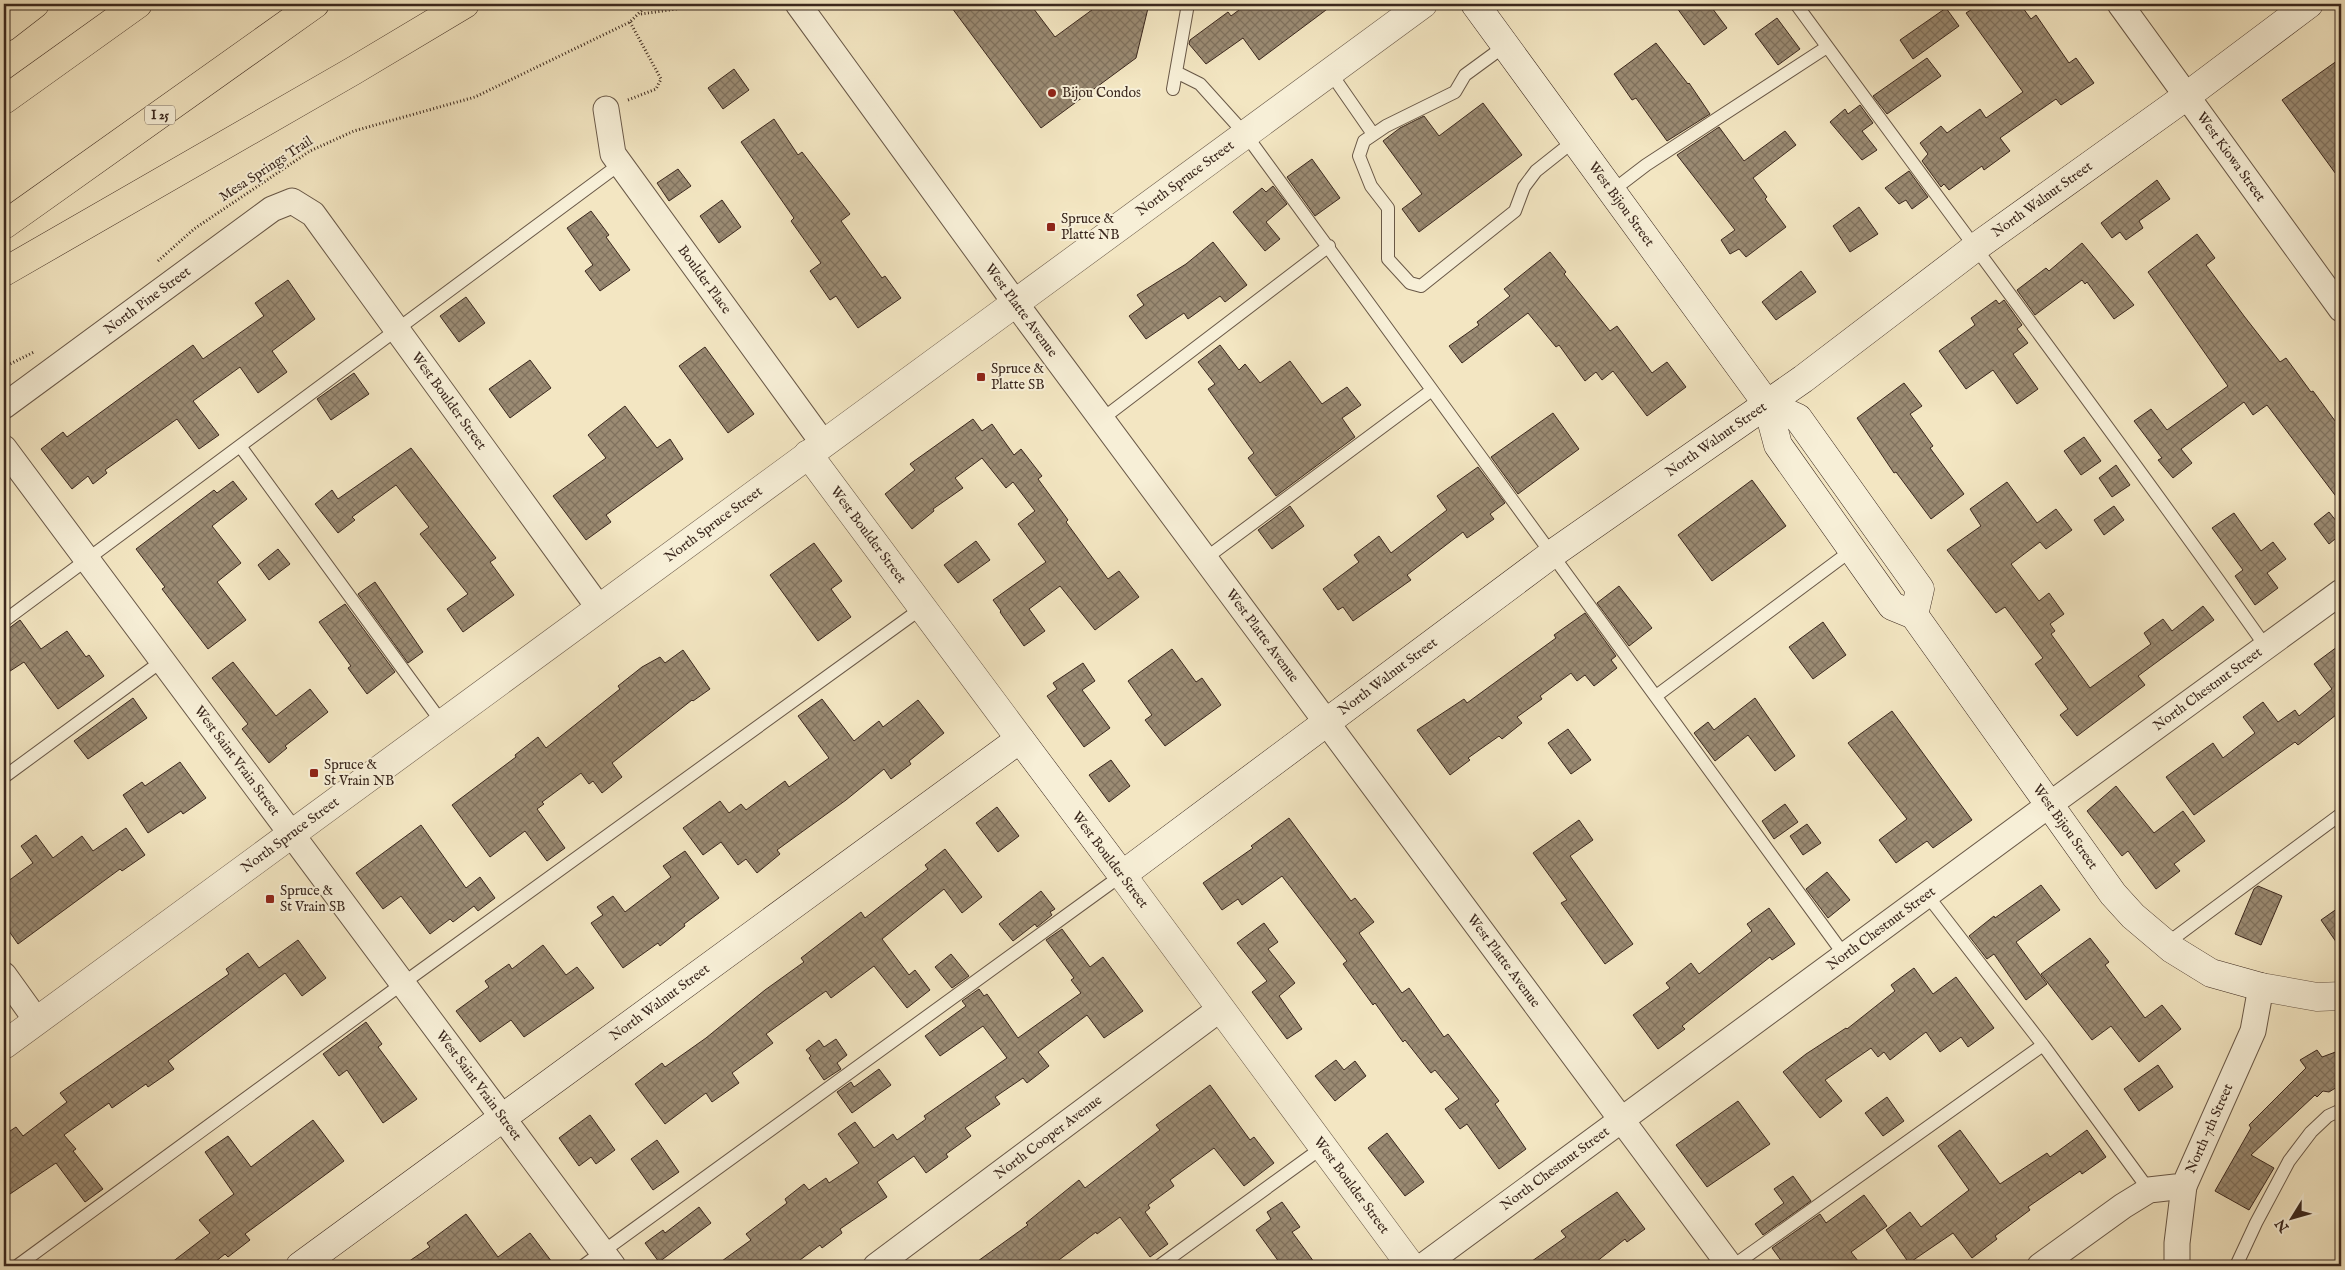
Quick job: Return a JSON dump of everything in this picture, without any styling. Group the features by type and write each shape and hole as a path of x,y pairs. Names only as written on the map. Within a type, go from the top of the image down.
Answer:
{"highway":[{"path":"4,28 35,4"},
{"path":"4,100 138,4"},
{"name":"I 25","path":"4,225 315,4"},
{"path":"4,272 353,71 465,4"}],"main road":[{"name":"North Spruce Street","path":"4,1045 292,836 815,449 1016,304 1423,4"},
{"name":"West Bijou Street","path":"1475,4 1767,404 1778,445 1892,606 1914,615 2113,894 2133,916 2166,944 2211,973 2262,986"},
{"name":"North Walnut Street","path":"1122,875 1325,721 1552,554 1767,404 1976,247 2188,95 2309,4"},
{"name":"West Bijou Street","path":"1767,404 1798,418 1920,589 1914,615"},
{"name":"West Boulder Street","path":"815,449 922,608 1411,1266"},
{"name":"North Walnut Street","path":"300,1266 1020,739"},
{"path":"2262,986 2316,997 2341,996"}],"street":[{"name":"West Platte Avenue","path":"798,4 1016,304 1206,558 1620,1120 1731,1266"},
{"name":"West Kiowa Street","path":"2120,4 2188,95 2341,309"},
{"name":"Boulder Place","path":"606,108 613,154 815,449"},
{"name":"West Boulder Street","path":"292,201 310,210 599,608"},
{"name":"North Pine Street","path":"4,406 272,209 292,201"},
{"name":"West Saint Vrain Street","path":"4,448 502,1119 599,1261"},
{"name":"North Chestnut Street","path":"1423,1266 2341,592"},
{"path":"4,975 37,1021"},
{"name":"North 7th Street","path":"2040,1266 2123,1206 2149,1190 2184,1186 2253,1031 2262,986"},
{"name":"North Cooper Avenue","path":"876,1266 1220,1008"},
{"path":"2177,1266 2176,1243 2184,1186"}],"lane":[{"path":"1173,89 1188,4"},
{"path":"1796,4 1949,214 1976,247 2266,647"},
{"path":"1506,45 1465,75 1455,92 1386,126 1364,141 1359,156 1371,186 1388,208 1388,259 1410,283 1421,286 1515,211 1524,188 1536,171 1575,140"},
{"path":"1612,191 1646,165 1827,47"},
{"path":"1176,72 1200,84 1246,134 1845,956"},
{"path":"1330,72 1373,134"},
{"path":"4,621 620,164"},
{"path":"1102,419 1328,246"},
{"path":"1206,558 1432,390"},
{"path":"240,446 443,724"},
{"path":"1656,696 1852,550"},
{"path":"17,1266 402,984 922,608"},
{"path":"4,777 162,661"},
{"path":"2166,944 2341,814"},
{"path":"599,1261 1122,875"},
{"path":"1927,895 2043,1045 2149,1190"},
{"path":"1731,1266 2043,1045"},
{"path":"2236,1266 2256,1223 2289,1161 2310,1132 2328,1116 2341,1110"},
{"path":"1159,1266 1323,1147"}],"path":[{"name":"Mesa Springs Trail","path":"152,266 194,229 310,151 354,131 475,97 630,22 648,4"},
{"path":"639,14 712,4"},
{"path":"606,108 656,89 661,79 630,22"},
{"path":"4,367 37,351"}],"building":[{"name":"Bijou Condos","path":"949,4 1030,4 1055,37 1100,4 1149,4 1136,58 1041,128"},
{"path":"1247,4 1334,4 1259,60 1243,38 1206,64 1189,44 1190,40 1228,12 1231,16"},
{"path":"1674,4 1709,4 1727,28 1704,45"},
{"path":"1980,4 2020,4 2031,19 2036,15 2069,63 2076,58 2094,83 2061,105 2056,99 2000,138 2010,151 1984,170 1982,166 1949,190 1944,184 1941,187 1922,161 1928,154 1920,143 1941,126 1947,133 1980,109 1986,118 2023,92 1966,13"},
{"path":"1946,8 1959,26 1913,59 1900,40"},
{"path":"1777,18 1800,49 1778,65 1755,34"},
{"path":"1656,43 1689,83 1710,114 1667,141 1636,98 1632,100 1614,74"},
{"path":"1927,58 1941,76 1887,114 1873,96"},
{"path":"2341,58 2341,181 2282,100"},
{"path":"734,69 749,90 723,109 708,88"},
{"path":"1483,103 1522,155 1419,232 1402,209 1422,194 1383,141 1400,128 1424,116 1439,136"},
{"path":"1860,105 1873,123 1862,131 1877,150 1862,160 1830,122 1845,109 1848,114"},
{"path":"774,119 798,155 802,152 850,214 841,221 882,278 885,276 901,298 858,328 836,296 830,300 810,271 821,263 791,221 794,218 741,142"},
{"path":"1719,127 1744,161 1785,131 1796,145 1753,178 1767,197 1765,199 1786,227 1746,257 1739,249 1730,254 1721,240 1735,230 1677,155"},
{"path":"1312,159 1340,198 1315,216 1287,177"},
{"path":"678,169 691,186 669,201 657,183"},
{"path":"1909,171 1928,197 1912,209 1906,200 1899,204 1885,188"},
{"path":"2157,180 2170,199 2139,221 2143,228 2126,240 2120,232 2112,238 2101,223"},
{"path":"1273,186 1287,204 1266,222 1280,239 1265,251 1233,212 1262,188 1266,192"},
{"path":"722,200 741,227 719,243 700,216"},
{"path":"1859,207 1878,234 1850,252 1833,226"},
{"path":"591,211 609,235 606,237 630,270 600,291 585,271 593,265 567,228"},
{"path":"2197,234 2215,258 2206,265 2280,362 2286,358 2341,429 2341,503 2267,405 2253,415 2244,402 2181,449 2192,463 2173,478 2158,460 2162,458 2134,421 2151,409 2167,430 2228,386 2148,272"},
{"path":"1213,242 1247,285 1225,302 1220,296 1188,319 1184,313 1146,339 1129,316 1144,305 1137,295 1186,264"},
{"path":"2082,243 2134,305 2114,319 2087,282 2085,284 2082,280 2035,315 2017,290 2046,268 2049,271"},
{"path":"1550,252 1566,272 1564,274 1610,331 1617,326 1652,373 1667,362 1686,387 1647,416 1613,371 1602,380 1596,372 1585,381 1559,345 1556,347 1528,313 1462,363 1449,346 1479,325 1477,322 1510,296 1504,289"},
{"path":"1801,271 1816,292 1776,320 1762,302"},
{"path":"288,280 315,319 272,351 287,372 258,393 240,367 193,401 219,435 199,449 177,419 105,470 107,473 93,484 88,476 72,489 41,449 63,432 67,437 193,345 203,359 264,316 255,303"},
{"path":"466,297 485,323 459,342 440,316"},
{"path":"1996,300 1999,304 2004,300 2022,325 2017,329 2028,343 2013,354 2038,389 2017,404 1993,370 1966,389 1939,351 1975,325 1971,318"},
{"path":"1220,345 1239,370 1245,364 1260,383 1290,361 1322,404 1347,387 1361,405 1342,418 1355,437 1276,496 1248,458 1254,453 1208,389 1215,384 1198,362"},
{"path":"705,347 754,414 728,433 679,366"},
{"path":"530,360 551,388 510,418 489,389"},
{"path":"354,373 369,394 331,420 317,399"},
{"path":"1904,383 1922,406 1910,414 1933,446 1930,448 1964,494 1931,519 1896,472 1894,473 1857,418"},
{"path":"625,406 657,448 670,439 683,459 606,515 611,522 586,540 553,496 606,458 588,435"},
{"path":"1553,413 1579,449 1518,494 1491,457"},
{"path":"973,419 982,431 992,424 1014,455 1021,449 1042,476 1038,479 1068,520 1066,522 1108,579 1119,571 1139,597 1095,630 1060,586 1029,609 1045,631 1024,646 1000,612 993,600 1046,562 1018,524 1035,511 1013,482 1006,488 982,458 955,478 963,488 933,509 934,511 912,529 885,494 915,470 910,464"},
{"path":"2084,437 2101,461 2081,475 2064,451"},
{"path":"411,448 496,558 490,562 514,595 463,632 447,609 468,594 420,534 429,527 396,485 352,517 355,520 338,533 315,504 332,490 338,499"},
{"path":"2116,465 2130,485 2112,497 2099,478"},
{"path":"1478,467 1505,503 1490,514 1494,519 1467,538 1463,532 1407,575 1411,580 1353,621 1343,607 1338,610 1323,589 1359,562 1354,555 1379,536 1391,553 1447,510 1437,496"},
{"path":"1752,480 1786,526 1712,581 1678,535"},
{"path":"233,481 247,499 212,526 241,563 217,582 246,620 208,649 162,589 165,587 136,549 214,490 217,493"},
{"path":"2007,482 2037,523 2056,509 2072,530 2046,549 2040,542 2011,564 2039,601 2049,593 2064,614 2050,624 2055,631 2051,634 2090,688 2151,644 2144,633 2163,619 2172,631 2203,606 2214,620 2138,676 2145,685 2077,736 2060,715 2068,709 2035,664 2043,658 2005,607 1996,613 1947,550 1981,526 1970,509"},
{"path":"1290,506 1304,526 1272,549 1258,530"},
{"path":"2114,506 2124,520 2104,535 2094,520"},
{"path":"2329,512 2341,527 2341,534 2329,544 2314,524"},
{"path":"2234,513 2261,551 2273,542 2286,559 2267,573 2278,588 2255,605 2235,576 2243,570 2212,528"},
{"path":"976,541 990,560 958,583 944,565"},
{"path":"814,543 842,581 831,589 851,617 818,641 770,575"},
{"path":"278,549 290,564 269,580 258,565"},
{"path":"375,582 423,652 408,663 358,594"},
{"path":"1619,586 1652,628 1629,646 1597,603"},
{"path":"345,604 395,672 367,694 348,668 351,666 319,622"},
{"path":"1585,613 1616,656 1611,660 1617,668 1594,686 1585,675 1577,681 1571,673 1540,696 1542,699 1517,717 1522,723 1502,739 1499,736 1468,758 1470,760 1450,775 1417,730 1464,699 1467,703 1556,638 1554,635"},
{"path":"20,620 41,649 67,631 86,657 89,655 104,676 58,709 24,662 4,675 4,632"},
{"path":"1823,622 1846,655 1813,679 1789,647"},
{"path":"2341,644 2341,711 2298,745 2295,742 2194,815 2166,777 2213,743 2223,758 2255,733 2243,717 2263,702 2278,722 2295,710 2299,716 2332,689 2314,664"},
{"path":"1172,649 1196,682 1202,678 1221,705 1165,746 1145,720 1152,715 1128,681"},
{"path":"683,650 710,689 692,700 612,763 622,777 602,793 593,781 589,784 581,773 542,802 544,804 537,809 565,848 547,861 525,831 490,857 452,805 516,757 515,755 538,737 546,748 620,689 618,686 642,667 660,657 665,663"},
{"path":"233,662 276,716 310,689 328,712 285,746 287,748 269,763 242,729 248,724 212,678"},
{"path":"1083,663 1095,681 1082,690 1110,728 1084,747 1047,696 1057,689 1053,683"},
{"path":"133,698 147,718 88,759 74,741"},
{"path":"1755,698 1795,756 1775,771 1748,735 1715,761 1694,733 1708,722 1714,730"},
{"path":"822,699 854,741 879,721 883,727 918,700 944,733 909,761 911,764 891,779 884,769 846,800 777,850 780,854 757,873 746,859 738,865 721,842 703,855 683,828 720,801 729,813 741,804 746,810 785,781 789,787 829,758 798,716"},
{"path":"1892,711 1972,820 1933,848 1927,841 1896,863 1879,840 1907,819 1848,743"},
{"path":"1568,729 1591,760 1571,774 1548,743"},
{"path":"1111,760 1130,786 1109,802 1089,775"},
{"path":"180,762 206,798 183,814 181,811 148,833 123,795 142,782 145,786"},
{"path":"2116,786 2154,833 2183,811 2205,841 2174,864 2180,871 2156,889 2128,851 2122,856 2087,811"},
{"path":"1785,804 1798,822 1774,839 1762,821"},
{"path":"997,807 1019,836 998,852 976,823"},
{"path":"1289,818 1351,901 1355,898 1374,922 1359,933 1402,993 1409,988 1444,1037 1448,1034 1499,1101 1495,1104 1526,1149 1499,1169 1467,1124 1460,1129 1445,1109 1459,1099 1435,1070 1431,1073 1405,1040 1403,1042 1375,1003 1373,1005 1343,964 1347,961 1282,876 1242,905 1238,899 1222,910 1203,883 1253,848 1251,846"},
{"path":"1579,820 1593,840 1570,856 1633,944 1605,964 1561,903 1567,900 1533,853"},
{"path":"1807,824 1821,843 1803,855 1790,836"},
{"path":"421,825 466,888 480,877 495,898 478,911 474,906 453,922 450,919 430,934 401,896 383,909 356,873"},
{"path":"126,828 145,855 122,871 120,869 18,944 4,924 4,884 33,863 21,846 36,835 53,858 82,836 93,851"},
{"path":"945,849 982,897 962,913 944,889 882,939 909,975 915,970 930,990 907,1008 874,966 831,998 826,991 766,1034 773,1043 732,1073 739,1083 712,1102 706,1093 665,1124 635,1084 662,1063 665,1067 706,1038 765,990 804,962 801,958 861,912 865,918 928,869 925,865"},
{"path":"685,851 719,898 684,924 685,926 660,946 658,943 623,968 591,923 603,915 597,907 613,896 625,912 671,877 663,866"},
{"path":"1827,872 1850,900 1828,918 1806,889"},
{"path":"2041,885 2060,910 2016,942 2047,984 2026,1000 1994,954 1987,959 1969,936 1994,916 1995,918"},
{"path":"2258,886 2282,896 2261,945 2235,934 2254,889"},
{"path":"1041,891 1055,909 1050,912 1052,915 1037,927 1035,924 1013,941 999,924"},
{"path":"2341,906 2341,949 2321,920"},
{"path":"1769,908 1795,944 1772,960 1770,957 1682,1026 1685,1029 1658,1049 1633,1015 1670,988 1666,983 1691,963 1699,974 1752,931 1747,924"},
{"path":"1264,923 1278,942 1268,949 1295,983 1279,996 1302,1029 1287,1039 1252,992 1267,981 1237,943"},
{"path":"1062,929 1090,967 1103,957 1143,1011 1104,1038 1087,1015 1038,1052 1049,1066 1027,1083 1023,1078 995,1097 1000,1104 965,1128 971,1136 946,1154 948,1157 926,1173 914,1156 877,1182 887,1197 840,1229 842,1233 822,1248 820,1245 792,1266 715,1266 751,1240 746,1234 787,1203 785,1199 804,1184 809,1190 826,1178 829,1183 859,1163 838,1134 855,1122 874,1148 893,1134 897,1140 926,1119 924,1116 1007,1058 983,1026 940,1056 925,1036 966,1006 962,1001 979,989 984,996 987,994 1018,1038 1081,993 1071,980 1074,978 1046,940"},
{"path":"2090,938 2109,962 2105,965 2145,1018 2162,1005 2181,1029 2139,1062 2111,1026 2092,1040 2041,974"},
{"path":"298,940 326,978 302,996 285,973 168,1061 174,1069 148,1087 146,1084 112,1108 109,1103 64,1135 76,1149 73,1151 103,1189 85,1202 56,1163 4,1198 4,1135 16,1127 23,1136 67,1102 60,1093 229,974 226,969 248,953 259,968"},
{"path":"543,945 566,975 577,967 594,988 524,1037 511,1020 480,1042 456,1011 489,987 485,981 509,964 512,969"},
{"path":"951,954 969,976 952,988 935,967"},
{"path":"1914,968 1933,994 1956,977 1994,1028 1968,1047 1961,1037 1940,1052 1926,1032 1890,1060 1884,1052 1878,1057 1871,1048 1825,1080 1842,1101 1820,1118 1783,1072 1806,1054 1847,1029 1895,991 1891,985"},
{"path":"366,1022 382,1044 378,1047 417,1099 383,1123 347,1070 339,1076 323,1054"},
{"path":"836,1039 847,1055 837,1063 841,1069 824,1080 809,1058 811,1056 806,1050 819,1040 824,1047"},
{"path":"2317,1050 2322,1057 2341,1050 2341,1079 2338,1081 2337,1087 2329,1092 2323,1091 2317,1097 2315,1095 2251,1155 2274,1168 2249,1210 2215,1191 2251,1128 2249,1125 2306,1068 2300,1060"},
{"path":"1336,1060 1344,1070 1355,1061 1366,1076 1335,1101 1315,1076"},
{"path":"2158,1065 2173,1087 2139,1111 2124,1089"},
{"path":"879,1069 891,1085 852,1113 837,1092 851,1082 854,1087"},
{"path":"1210,1085 1250,1140 1254,1137 1274,1163 1244,1186 1214,1148 1170,1180 1174,1186 1148,1205 1150,1208 1145,1212 1168,1244 1150,1257 1120,1217 1097,1234 1096,1232 1051,1266 971,1266 1028,1225 1026,1223 1079,1180 1085,1188 1160,1130 1156,1125"},
{"path":"1887,1097 1904,1121 1883,1136 1865,1113"},
{"path":"1738,1101 1770,1144 1707,1187 1676,1145"},
{"path":"590,1115 615,1150 596,1164 591,1157 579,1166 559,1138"},
{"path":"313,1120 344,1161 245,1234 250,1240 228,1257 225,1254 210,1266 167,1266 210,1233 199,1220 234,1194 205,1152 228,1136 251,1167"},
{"path":"1960,1130 2000,1184 2047,1153 2050,1157 2087,1130 2106,1157 2082,1174 2080,1171 2028,1207 2030,1210 1995,1236 1997,1239 1972,1258 1953,1233 1909,1263 1886,1230 1910,1212 1921,1227 1969,1190 1938,1146"},
{"path":"1387,1133 1424,1182 1405,1196 1368,1148"},
{"path":"657,1140 679,1172 653,1190 631,1159"},
{"path":"1793,1176 1811,1201 1763,1235 1755,1224 1784,1203 1774,1189"},
{"path":"1617,1192 1645,1229 1627,1242 1625,1239 1591,1266 1525,1266 1566,1237 1561,1231"},
{"path":"1864,1195 1887,1226 1851,1252 1862,1266 1785,1266 1772,1248 1820,1214 1826,1223"},
{"path":"1282,1202 1300,1227 1292,1232 1317,1266 1282,1266 1256,1230 1271,1219 1267,1212"},
{"path":"699,1207 711,1223 659,1262 645,1243 663,1230 665,1233"},
{"path":"466,1214 498,1257 530,1233 555,1266 402,1266 430,1247 427,1243"}],"place":[{"name":"Bijou Condos","path":"1052,93"},
{"name":"Spruce & Platte NB","path":"1051,227"},
{"name":"Spruce & Platte SB","path":"981,377"},
{"name":"Spruce & St Vrain NB","path":"314,773"},
{"name":"Spruce & St Vrain SB","path":"270,899"}]}
